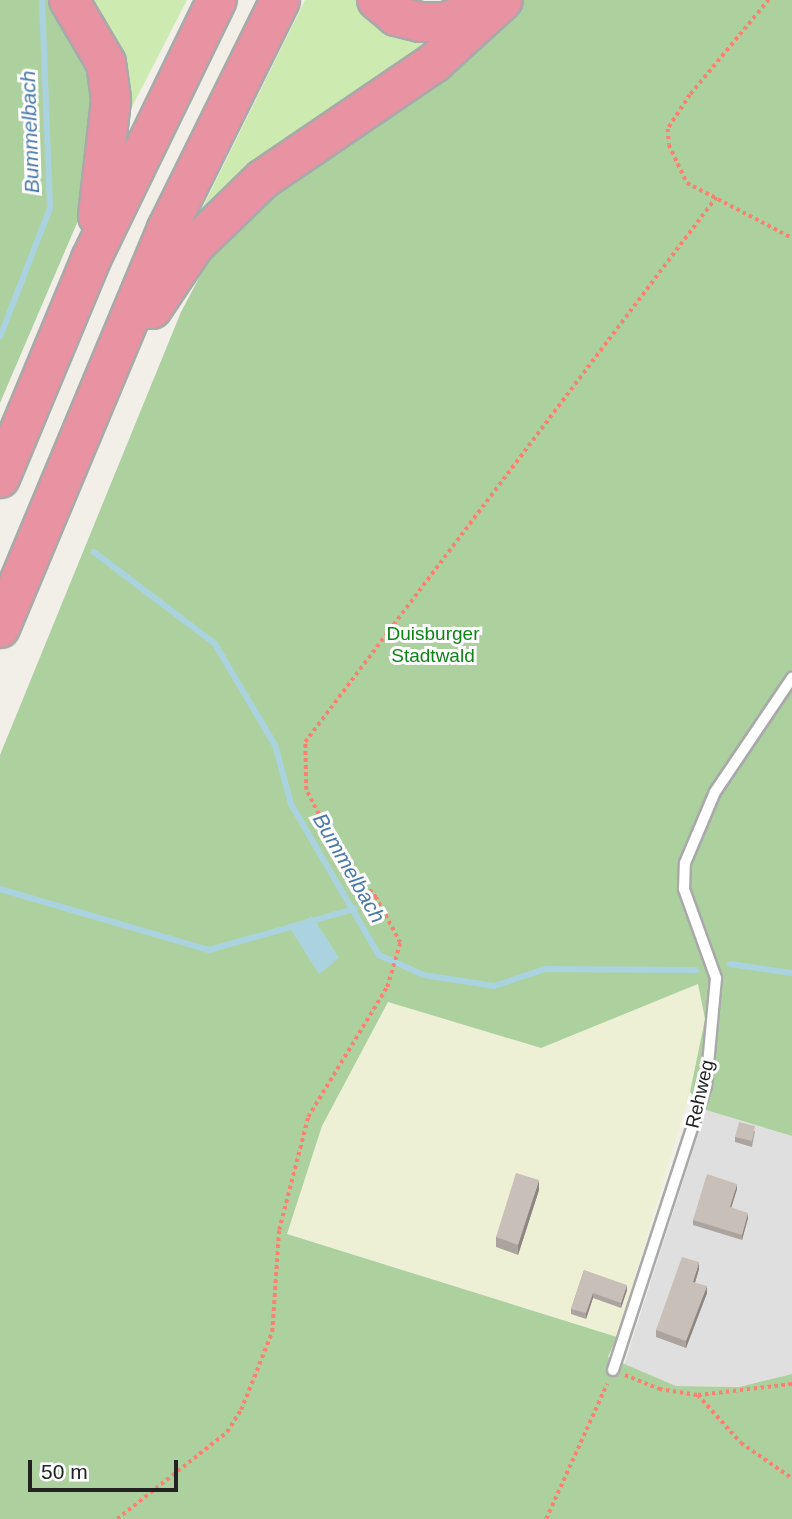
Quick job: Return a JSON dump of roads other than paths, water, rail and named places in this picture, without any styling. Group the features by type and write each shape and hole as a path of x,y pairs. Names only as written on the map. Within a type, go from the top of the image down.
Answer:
{"highway":[{"path":"69,0 106,62 111,100 91,259"},
{"path":"0,478 91,259 217,0"},
{"path":"0,628 99,386 167,229 280,0"},
{"path":"377,0 396,16 420,22 445,22 501,1"},
{"path":"99,386 194,246 223,215 263,179 434,64 501,1"}],"lane":[{"name":"Rehweg","path":"613,1370 706,1086 716,978 684,889 685,863 715,792 792,678"}],"water":[{"path":"312,916 339,958 319,974 291,930"}],"waterway":[{"name":"Bummelbach","path":"0,337 50,208 42,0"},
{"name":"Bummelbach","path":"94,552 215,644 275,745 291,804 379,955 424,975 494,986 545,969 696,970"},
{"path":"0,889 209,950 354,909"},
{"name":"Bummelbach","path":"730,964 792,973"}],"park label":[{"name":"Duisburger Stadtwald","path":"433,645"}]}
